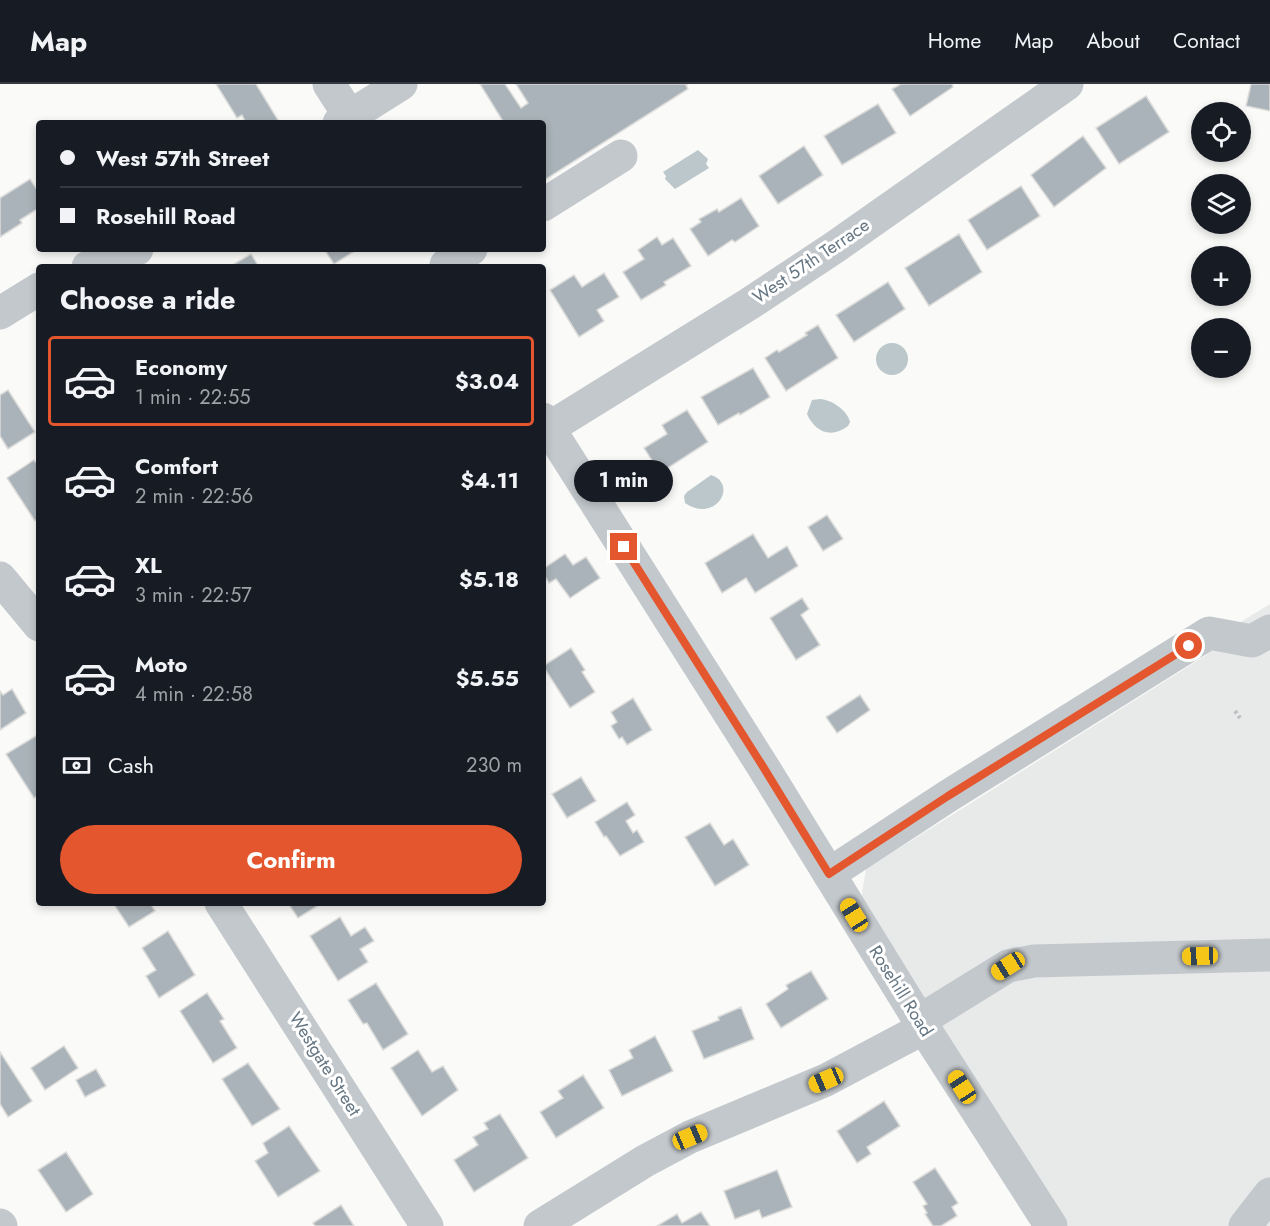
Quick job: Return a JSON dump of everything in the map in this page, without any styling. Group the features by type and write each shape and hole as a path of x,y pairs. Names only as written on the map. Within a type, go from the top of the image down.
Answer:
{"street":[{"path":"328,84 347,120"},
{"path":"349,120 401,84"},
{"name":"West 57th Terrace","path":"546,423 749,303 826,253 1067,84"},
{"path":"546,203 621,156"},
{"path":"96,264 129,252"},
{"path":"0,313 36,291"},
{"name":"Rosehill Road","path":"546,423 922,1024 1052,1226"},
{"path":"0,578 36,621"},
{"path":"829,874 948,796 1209,633 1252,641 1270,631"},
{"name":"Westgate Street","path":"223,906 427,1226"},
{"path":"540,1226 645,1161 690,1137 826,1080 922,1024 1008,966 1034,961 1270,955"},
{"path":"1245,1226 1270,1194"}],"path":[{"path":"1235,711 1240,718"}],"shaded area":[{"path":"698,150 708,159 706,164 709,168 675,189 665,179 663,172"},
{"path":"892,343 903,348 908,359 903,370 892,375 881,370 876,359 881,348"},
{"path":"820,399 842,410 850,422 848,426 830,433 814,425 807,414 812,400"},
{"path":"711,475 723,486 720,500 714,506 706,509 685,503 684,496 687,492"},
{"path":"1270,604 1270,1226 1068,1226 861,899 866,869 1205,656 1239,623"}],"building":[{"path":"216,84 256,84 278,120 244,120 242,115 237,118"},
{"path":"480,84 505,84 521,108 528,103 516,84 688,84 686,85 688,89 546,179 546,120 502,120"},
{"path":"901,84 952,84 953,87 910,116 892,89"},
{"path":"1251,84 1270,84 1270,111 1251,107 1251,102 1247,102"},
{"path":"1146,96 1169,132 1119,164 1096,128"},
{"path":"878,104 896,133 842,165 824,136"},
{"path":"1083,136 1106,168 1054,207 1031,175"},
{"path":"804,146 823,175 778,204 759,176"},
{"path":"30,179 36,188 36,210 20,220 22,223 0,237 0,198"},
{"path":"1021,186 1040,216 987,250 968,220"},
{"path":"741,198 759,226 708,256 690,229 701,222 699,219 717,209 719,212"},
{"path":"959,234 982,272 929,306 905,268"},
{"path":"657,237 662,245 673,238 691,266 664,282 666,285 641,300 623,272 644,259 638,250"},
{"path":"326,252 353,252 334,264"},
{"path":"251,254 257,264 234,264"},
{"path":"604,273 619,297 597,310 604,321 579,337 550,290 574,275 582,287"},
{"path":"888,282 905,309 854,342 836,315"},
{"path":"818,325 838,358 786,391 765,358 807,335 805,333"},
{"path":"753,368 770,397 718,425 701,397"},
{"path":"8,390 35,432 8,449 0,436 0,395"},
{"path":"687,410 708,442 660,473 644,448 667,434 662,425"},
{"path":"34,460 36,462 35,521 7,478"},
{"path":"827,515 843,539 823,551 808,527"},
{"path":"753,534 768,558 787,546 798,566 755,593 746,578 722,593 705,563"},
{"path":"565,554 573,565 586,557 600,578 570,598 556,579 549,583 546,578 546,567"},
{"path":"802,598 809,609 801,615 820,645 796,660 770,618"},
{"path":"571,648 585,670 582,672 595,692 570,708 546,671 546,664"},
{"path":"12,689 26,713 0,730 0,691 3,695"},
{"path":"860,695 870,710 837,733 826,717"},
{"path":"633,698 652,730 627,745 622,737 619,739 611,726 617,722 611,712"},
{"path":"36,736 36,797 34,798 6,754"},
{"path":"581,777 596,801 567,818 552,794"},
{"path":"627,802 635,815 626,821 633,833 637,830 644,842 620,856 595,822"},
{"path":"710,823 724,845 733,839 749,865 715,886 685,837"},
{"path":"115,906 152,906 155,911 129,927"},
{"path":"290,906 317,906 298,918"},
{"path":"340,917 351,936 365,927 374,941 360,949 368,962 338,981 310,936"},
{"path":"168,931 195,975 159,998 146,976 156,970 142,948"},
{"path":"811,971 828,999 781,1028 766,1004 788,989 786,985"},
{"path":"376,983 408,1034 383,1050 367,1023 363,1024 348,1000"},
{"path":"207,993 224,1019 220,1021 237,1048 213,1063 180,1011"},
{"path":"741,1007 754,1039 704,1059 692,1031 719,1020 718,1017"},
{"path":"655,1036 673,1071 622,1096 609,1070 633,1058 629,1050"},
{"path":"64,1046 78,1068 45,1090 31,1068"},
{"path":"418,1050 432,1072 443,1066 458,1090 422,1116 391,1068"},
{"path":"0,1052 32,1101 8,1117 0,1104"},
{"path":"248,1063 280,1109 252,1126 222,1079"},
{"path":"96,1069 106,1086 85,1097 76,1080"},
{"path":"583,1075 604,1108 556,1138 540,1112 563,1098 558,1091"},
{"path":"884,1101 900,1126 867,1147 871,1154 857,1163 837,1131"},
{"path":"500,1114 528,1158 474,1192 454,1160 478,1145 473,1137 488,1129 484,1123"},
{"path":"289,1126 320,1171 278,1197 255,1161 268,1153 263,1143"},
{"path":"66,1152 93,1194 66,1212 38,1170"},
{"path":"935,1168 958,1203 952,1207 957,1216 941,1226 933,1226 925,1214 927,1213 923,1206 927,1204 913,1182"},
{"path":"777,1170 792,1207 762,1218 759,1210 735,1219 724,1191"},
{"path":"341,1205 354,1226 315,1226 313,1223"},
{"path":"701,1212 710,1226 657,1226 677,1214 682,1223"}],"route":[{"path":"624,547 829,874 948,796 1189,646"}]}
